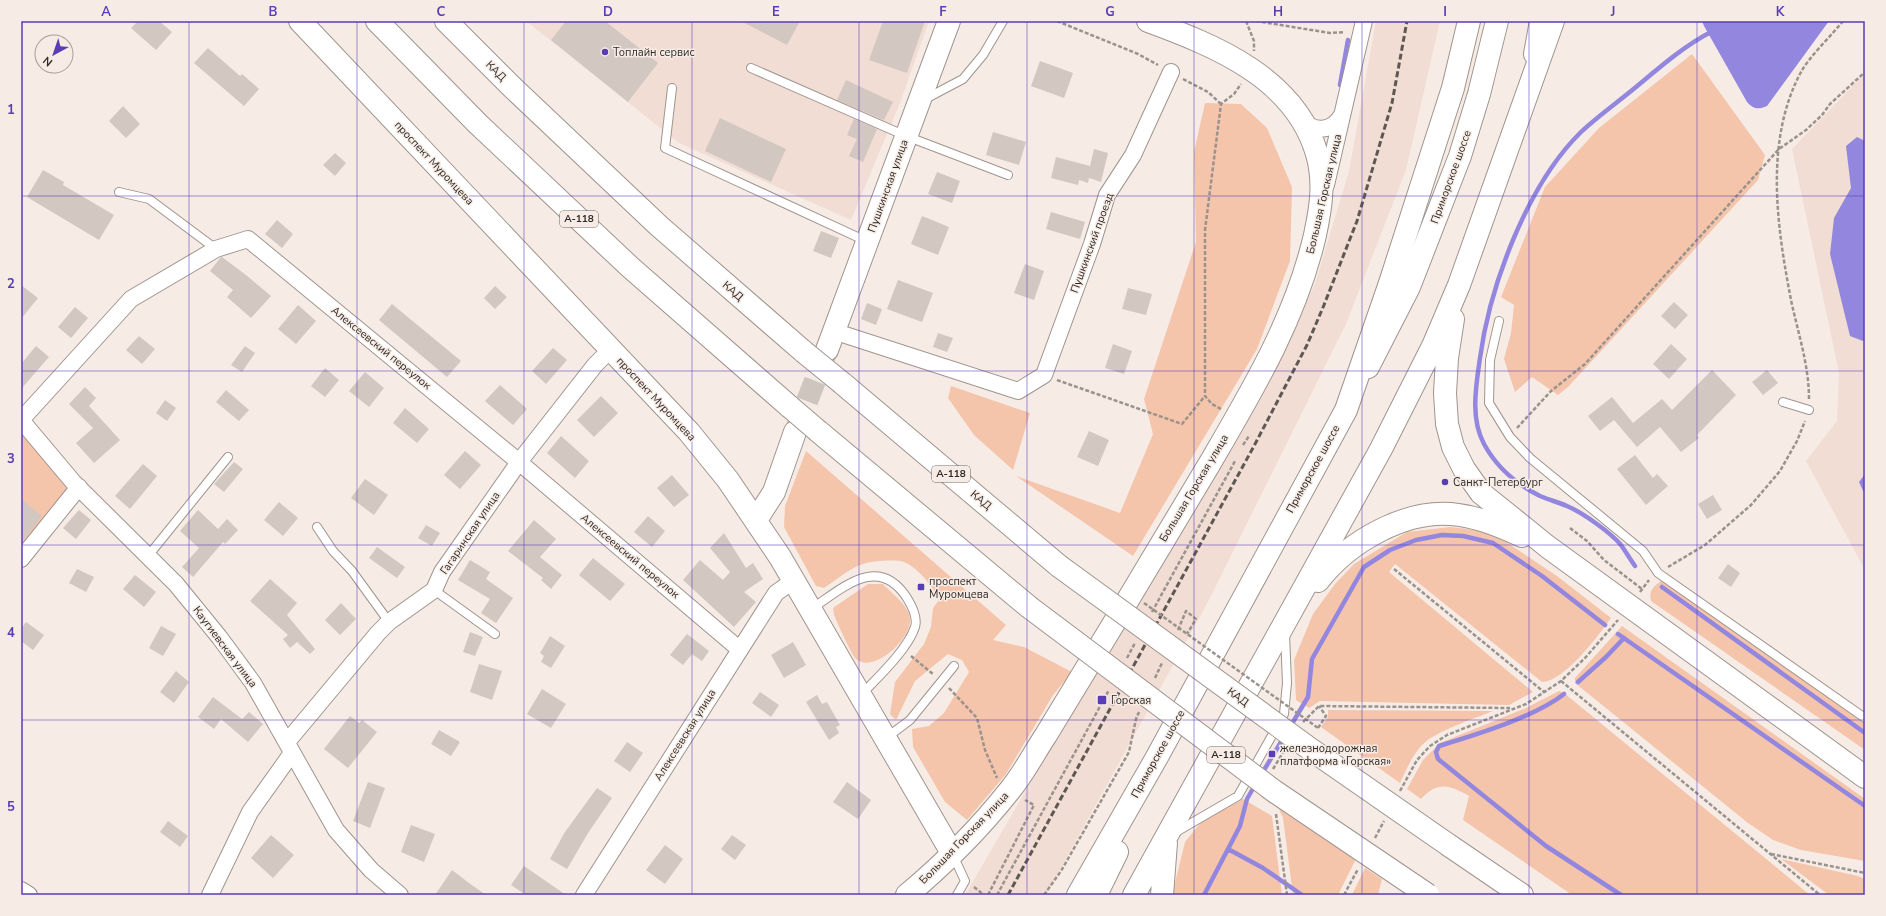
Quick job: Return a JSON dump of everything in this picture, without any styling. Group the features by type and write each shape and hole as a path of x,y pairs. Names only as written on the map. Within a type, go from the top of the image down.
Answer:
{"main road":[{"name":"проспект Муромцева","path":"300,21 689,432 728,480 756,520 793,581 952,853"},
{"name":"А-118","path":"377,21 478,124 630,267 818,431 1029,607 1274,791 1428,895"},
{"name":"КАД","path":"446,21 517,92 659,226 804,352 1059,566 1306,746 1522,895"},
{"name":"Пушкинская улица","path":"830,341 949,21"},
{"path":"1148,21 1228,54 1250,68 1287,101 1301,118 1317,155 1322,179 1322,202"},
{"path":"1346,410 1453,88 1469,21"},
{"name":"Приморское шоссе","path":"1078,895 1157,757 1346,410 1409,287 1460,156 1479,94 1497,21"},
{"path":"1529,83 1541,21"},
{"path":"1134,895 1381,449 1433,346 1459,284 1529,83 1553,21"},
{"name":"Большая Горская улица","path":"907,895 952,853 986,818 1019,778 1143,575 1236,418 1270,355 1298,294 1312,247 1322,202"},
{"path":"1459,284 1447,358 1445,393 1447,424 1453,447 1464,469 1481,493 1548,547 1865,777"},
{"path":"756,520 774,492 795,432"},
{"path":"1284,625 1328,568 1353,548 1374,534 1399,523 1427,514 1458,515 1486,521 1548,547"},
{"path":"1096,895 1157,757"},
{"path":"1162,895 1166,838"}],"street":[{"name":"Большая Горская улица","path":"1322,202 1363,26"},
{"name":"Пушкинский проезд","path":"1044,375 1092,244 1107,195 1133,155 1171,72"},
{"path":"1301,118 1312,127 1326,128 1339,121 1342,115"},
{"name":"Алексеевский переулок","path":"21,420 132,299 216,249 248,239 519,462 739,649"},
{"path":"830,341 1018,391 1044,375"},
{"name":"Гагаринская улица","path":"434,590 442,572 519,462 595,365 610,350"},
{"name":"Каугиевская улица","path":"21,420 79,487 176,584 220,638 253,683 336,830 371,870 400,895"},
{"path":"21,559 79,487"},
{"name":"Алексеевская улица","path":"584,895 776,593 793,581"},
{"path":"210,895 250,812 290,747 378,633 389,622 434,590"},
{"path":"21,890 29,895"}],"lane":[{"path":"921,96 929,97 963,79 983,55 1003,21"},
{"path":"751,68 906,136 1008,175"},
{"path":"672,88 665,148 867,241"},
{"path":"119,192 149,199 216,249"},
{"path":"1499,321 1490,360 1489,403 1510,437 1522,450 1643,551 1658,573 1865,718"},
{"path":"1783,402 1810,410"},
{"path":"148,556 228,457"},
{"path":"317,527 333,551 352,570 389,622"},
{"path":"810,610 855,580 869,576 883,577 894,584 906,596 914,611 916,625 910,638 861,696"},
{"path":"434,590 495,634"},
{"path":"1166,838 1238,796 1284,714 1287,660 1284,625"},
{"path":"886,738 910,720 954,666"},
{"path":"952,853 965,881 957,895"}],"path":[{"path":"1057,21 1138,54 1208,92 1221,104"},
{"path":"1246,21 1254,41 1254,54"},
{"path":"1256,21 1330,33 1363,26"},
{"path":"1637,595 1658,573 1705,545 1751,505 1780,471 1797,441 1810,410 1809,390 1804,358 1780,242 1776,173 1787,104 1801,71 1843,21"},
{"path":"1510,437 1551,391 1586,364 1779,149 1806,130 1822,115 1830,104 1865,72"},
{"path":"1044,375 1182,424 1205,396 1205,230 1221,104 1234,94 1242,83"},
{"path":"1205,396 1212,404 1223,410"},
{"path":"1246,442 1249,436"},
{"path":"1570,528 1587,541 1604,560 1642,589"},
{"path":"1394,569 1544,692"},
{"path":"1157,591 1162,594"},
{"path":"1144,603 1318,728 1326,716 1319,706"},
{"path":"1176,633 1186,612 1196,619 1187,634"},
{"path":"1398,794 1417,760 1430,746 1447,735 1526,704 1561,681 1585,658 1620,617"},
{"path":"908,654 942,681 977,718 985,750 996,777 1000,780"},
{"path":"1153,683 1163,662"},
{"path":"1561,681 1820,895"},
{"path":"1044,895 1060,871 1129,752 1136,719 1142,705"},
{"path":"988,895 1034,805 1023,798"},
{"path":"1373,841 1388,814"},
{"path":"1770,854 1865,873"},
{"path":"1344,895 1359,868"},
{"path":"996,895 1001,887"}],"shaded area":[{"path":"526,21 929,21 900,103 851,220 679,143"},
{"path":"1376,21 1440,21 1406,170 1346,324 1209,600 1046,895 965,895 1279,356 1315,284 1349,171"},
{"path":"1702,21 1829,21 1767,106 1758,108 1751,106 1747,102"},
{"path":"1692,54 1765,155 1758,180 1568,387 1558,395 1532,377 1515,392 1504,359 1511,333 1514,305 1501,297 1545,187 1599,128"},
{"path":"1865,73 1865,570 1806,461 1837,421 1839,373 1792,149"},
{"path":"1205,103 1241,104 1267,128 1292,187 1290,261 1257,349 1133,556 1016,476 1120,513 1153,434 1144,399 1196,242 1194,152"},
{"path":"1857,137 1865,141 1865,339 1863,341 1850,336 1830,254 1834,218 1851,188 1846,146"},
{"path":"951,386 1030,413 1013,470 974,435 948,398"},
{"path":"21,429 69,489 21,549"},
{"path":"806,451 1006,625 993,640 1024,647 1072,672 1053,695 1006,774 967,820 945,802 913,747 912,729 929,726 944,713 969,672 962,660 948,654 915,681 896,720 890,714 895,682 924,644 931,627 933,608 939,600 929,583 920,573 915,568 901,561 884,561 863,564 848,571 824,588 816,586 784,527 785,506"},
{"path":"1865,474 1865,495 1859,482"},
{"path":"1450,527 1477,530 1506,542 1557,576 1611,618 1590,646 1570,666 1551,680 1542,682 1395,564 1389,572 1533,692 1509,705 1320,701 1309,708 1296,700 1294,660 1313,614 1335,584 1354,564 1407,532"},
{"path":"1664,579 1865,724 1865,750 1651,601 1651,591"},
{"path":"868,584 883,584 904,605 910,620 909,628 898,645 881,658 872,662 864,662 856,659 851,651 834,615 833,608"},
{"path":"1622,626 1865,799 1865,861 1801,850 1773,840 1748,823 1575,683 1575,678"},
{"path":"1559,691 1564,693 1810,895 1572,895 1463,820 1469,796 1450,787 1438,787 1427,793 1421,799 1407,789 1423,760 1440,743 1526,708"},
{"path":"1328,710 1493,711 1455,726 1428,740 1415,754 1400,783 1321,727 1328,717"},
{"path":"1266,793 1357,857 1338,895 1293,895 1283,818 1279,809 1261,797"},
{"path":"1243,799 1272,816 1282,895 1172,895 1185,842 1201,822"},
{"path":"1781,859 1858,876 1865,879 1865,895 1829,895"},
{"path":"1365,868 1382,879 1378,895 1352,895"}],"building":[{"path":"138,21 159,21 172,32 156,50 131,28"},
{"name":"Топлайн сервис","path":"566,21 605,21 658,63 628,102 551,40"},
{"path":"741,21 800,21 787,45"},
{"path":"883,21 925,21 907,73 869,60"},
{"path":"208,48 240,76 242,74 259,89 244,106 194,63"},
{"path":"1040,61 1073,73 1064,98 1031,86"},
{"path":"846,80 893,102 884,120 837,100"},
{"path":"123,106 140,124 126,138 109,121"},
{"path":"720,118 786,149 771,182 705,151"},
{"path":"854,119 877,129 863,162 849,156 857,139 847,135"},
{"path":"993,132 1026,142 1019,165 986,155"},
{"path":"1094,149 1108,153 1101,182 1089,178 1088,183 1079,180 1078,185 1051,178 1056,157 1090,166"},
{"path":"335,153 346,163 335,176 323,165"},
{"path":"43,170 64,182 63,185 114,215 99,240 27,197"},
{"path":"937,172 960,181 952,203 928,194"},
{"path":"1051,212 1085,222 1080,239 1046,229"},
{"path":"922,216 949,227 938,255 911,244"},
{"path":"277,220 293,234 282,248 265,234"},
{"path":"821,231 839,238 831,258 813,251"},
{"path":"221,257 271,296 251,318 227,297 233,290 210,271"},
{"path":"1025,264 1044,271 1034,300 1014,293"},
{"path":"898,280 933,293 922,322 887,309"},
{"path":"21,285 38,298 21,319"},
{"path":"495,286 507,297 495,309 484,298"},
{"path":"1128,288 1152,294 1146,315 1122,309"},
{"path":"1674,302 1688,315 1675,329 1661,316"},
{"path":"867,303 882,309 876,325 861,319"},
{"path":"392,304 461,361 447,377 379,320"},
{"path":"298,305 316,321 296,344 278,329"},
{"path":"75,307 88,318 71,338 58,327"},
{"path":"938,333 953,338 947,352 933,347"},
{"path":"139,336 155,349 142,364 126,350"},
{"path":"1113,344 1132,351 1124,374 1105,368"},
{"path":"1671,344 1687,359 1669,379 1653,364"},
{"path":"36,346 49,357 21,389 21,364"},
{"path":"245,346 255,353 242,372 231,365"},
{"path":"553,348 567,360 546,384 532,371"},
{"path":"325,368 339,380 325,397 311,386"},
{"path":"1712,370 1736,395 1697,435 1699,438 1681,452 1660,427 1637,447 1614,420 1600,431 1588,416 1612,397 1633,423 1662,399 1672,410"},
{"path":"1767,370 1778,383 1763,395 1752,382"},
{"path":"365,372 384,388 369,407 349,391"},
{"path":"500,385 527,409 513,425 485,401"},
{"path":"85,387 96,398 89,406 120,440 94,463 76,443 93,428 69,404"},
{"path":"226,390 249,410 239,421 216,402"},
{"path":"601,396 618,413 594,437 577,420"},
{"path":"165,400 176,408 167,421 156,413"},
{"path":"405,408 429,429 417,443 393,423"},
{"path":"1089,431 1109,440 1098,466 1077,457"},
{"path":"561,436 589,461 575,478 547,453"},
{"path":"465,451 481,465 460,489 444,475"},
{"path":"1635,455 1653,478 1657,474 1668,486 1646,505 1617,469"},
{"path":"234,462 243,469 224,492 214,484"},
{"path":"143,464 157,476 130,509 115,496"},
{"path":"672,475 689,495 674,507 657,488"},
{"path":"365,479 388,495 374,515 351,498"},
{"path":"1713,495 1722,510 1707,519 1698,504"},
{"path":"21,499 42,516 21,543"},
{"path":"279,502 298,518 283,536 264,520"},
{"path":"79,510 91,520 76,539 63,528"},
{"path":"198,510 218,529 227,519 238,530 225,544 223,542 193,577 182,567 199,548 180,531"},
{"path":"648,516 665,531 652,547 634,532"},
{"path":"534,520 556,539 540,557 562,575 551,589 541,580 543,578 508,551"},
{"path":"426,525 440,533 432,546 418,538"},
{"path":"724,533 746,568 753,563 763,579 744,592 756,602 734,627 683,580 700,560 723,580 730,572 710,548"},
{"path":"377,547 405,567 397,578 369,558"},
{"path":"593,558 625,584 610,601 579,575"},
{"path":"470,560 490,572 486,579 513,598 496,623 481,613 490,599 458,580"},
{"path":"1728,564 1740,573 1731,587 1718,578"},
{"path":"77,569 94,577 86,592 69,583"},
{"path":"135,575 156,592 144,607 123,589"},
{"path":"270,579 297,603 287,615 315,649 310,654 297,642 290,648 283,639 288,635 250,601"},
{"path":"341,603 356,619 340,635 325,620"},
{"path":"26,622 44,635 33,650 21,641 21,629"},
{"path":"161,626 176,634 163,656 149,648"},
{"path":"470,632 483,637 475,656 463,652"},
{"path":"687,634 709,651 702,661 692,654 683,665 670,655"},
{"path":"550,636 565,646 551,668 541,662 544,656 540,653"},
{"path":"793,642 806,665 784,678 771,655"},
{"path":"479,664 502,671 492,700 470,692"},
{"path":"176,671 189,682 174,703 160,692"},
{"path":"542,689 566,704 551,728 527,714"},
{"path":"760,692 779,705 771,717 752,703"},
{"path":"817,695 822,704 827,702 840,725 836,727 839,733 829,740 806,702"},
{"path":"213,697 242,719 249,712 263,724 248,742 221,719 214,729 198,717"},
{"path":"350,716 359,723 362,720 377,732 348,768 324,749"},
{"path":"439,730 460,742 451,756 431,744"},
{"path":"627,742 643,753 630,772 614,761"},
{"path":"368,782 385,788 370,828 353,821"},
{"path":"847,782 871,800 858,819 833,802"},
{"path":"597,788 612,798 588,833 567,869 550,859 565,832"},
{"path":"168,821 188,836 180,847 160,832"},
{"path":"411,825 435,834 424,862 401,852"},
{"path":"271,835 294,855 273,878 251,858"},
{"path":"732,835 746,845 735,860 721,849"},
{"path":"665,845 683,859 665,884 646,870"},
{"path":"524,866 566,895 526,895 511,885"},
{"path":"452,870 469,883 486,895 435,895"}],"waterway":[{"path":"1635,566 1621,545 1603,529 1573,509 1540,496 1515,481 1501,468 1489,453 1477,424 1475,402 1480,358 1485,329 1502,268 1528,207 1544,179 1562,154 1581,132 1673,57 1713,31"},
{"path":"1340,85 1348,40"},
{"path":"1290,727 1308,697 1312,659 1364,567 1390,550 1416,540 1442,535 1463,536 1493,543 1542,576 1605,625"},
{"path":"1662,587 1865,733"},
{"path":"1618,634 1865,806"},
{"path":"1578,682 1606,657 1624,638"},
{"path":"1564,694 1521,718 1487,731 1439,746 1436,752 1438,759 1546,846 1621,895"},
{"path":"1261,775 1284,737"},
{"path":"1204,895 1240,826 1247,799 1255,785"},
{"path":"1228,849 1263,868 1302,895"}],"tunnel":[{"path":"795,432 827,350"}],"railway":[{"path":"1008,895 1254,446 1307,345 1357,221 1392,103 1407,21"}],"place":[{"name":"Топлайн сервис","path":"605,52"},
{"name":"Санкт-Петербург","path":"1445,482"},
{"name":"проспект Муромцева","path":"921,587"},
{"name":"Горская","path":"1102,700"},
{"name":"железнодорожная платформа «Горская»","path":"1272,754"}]}
